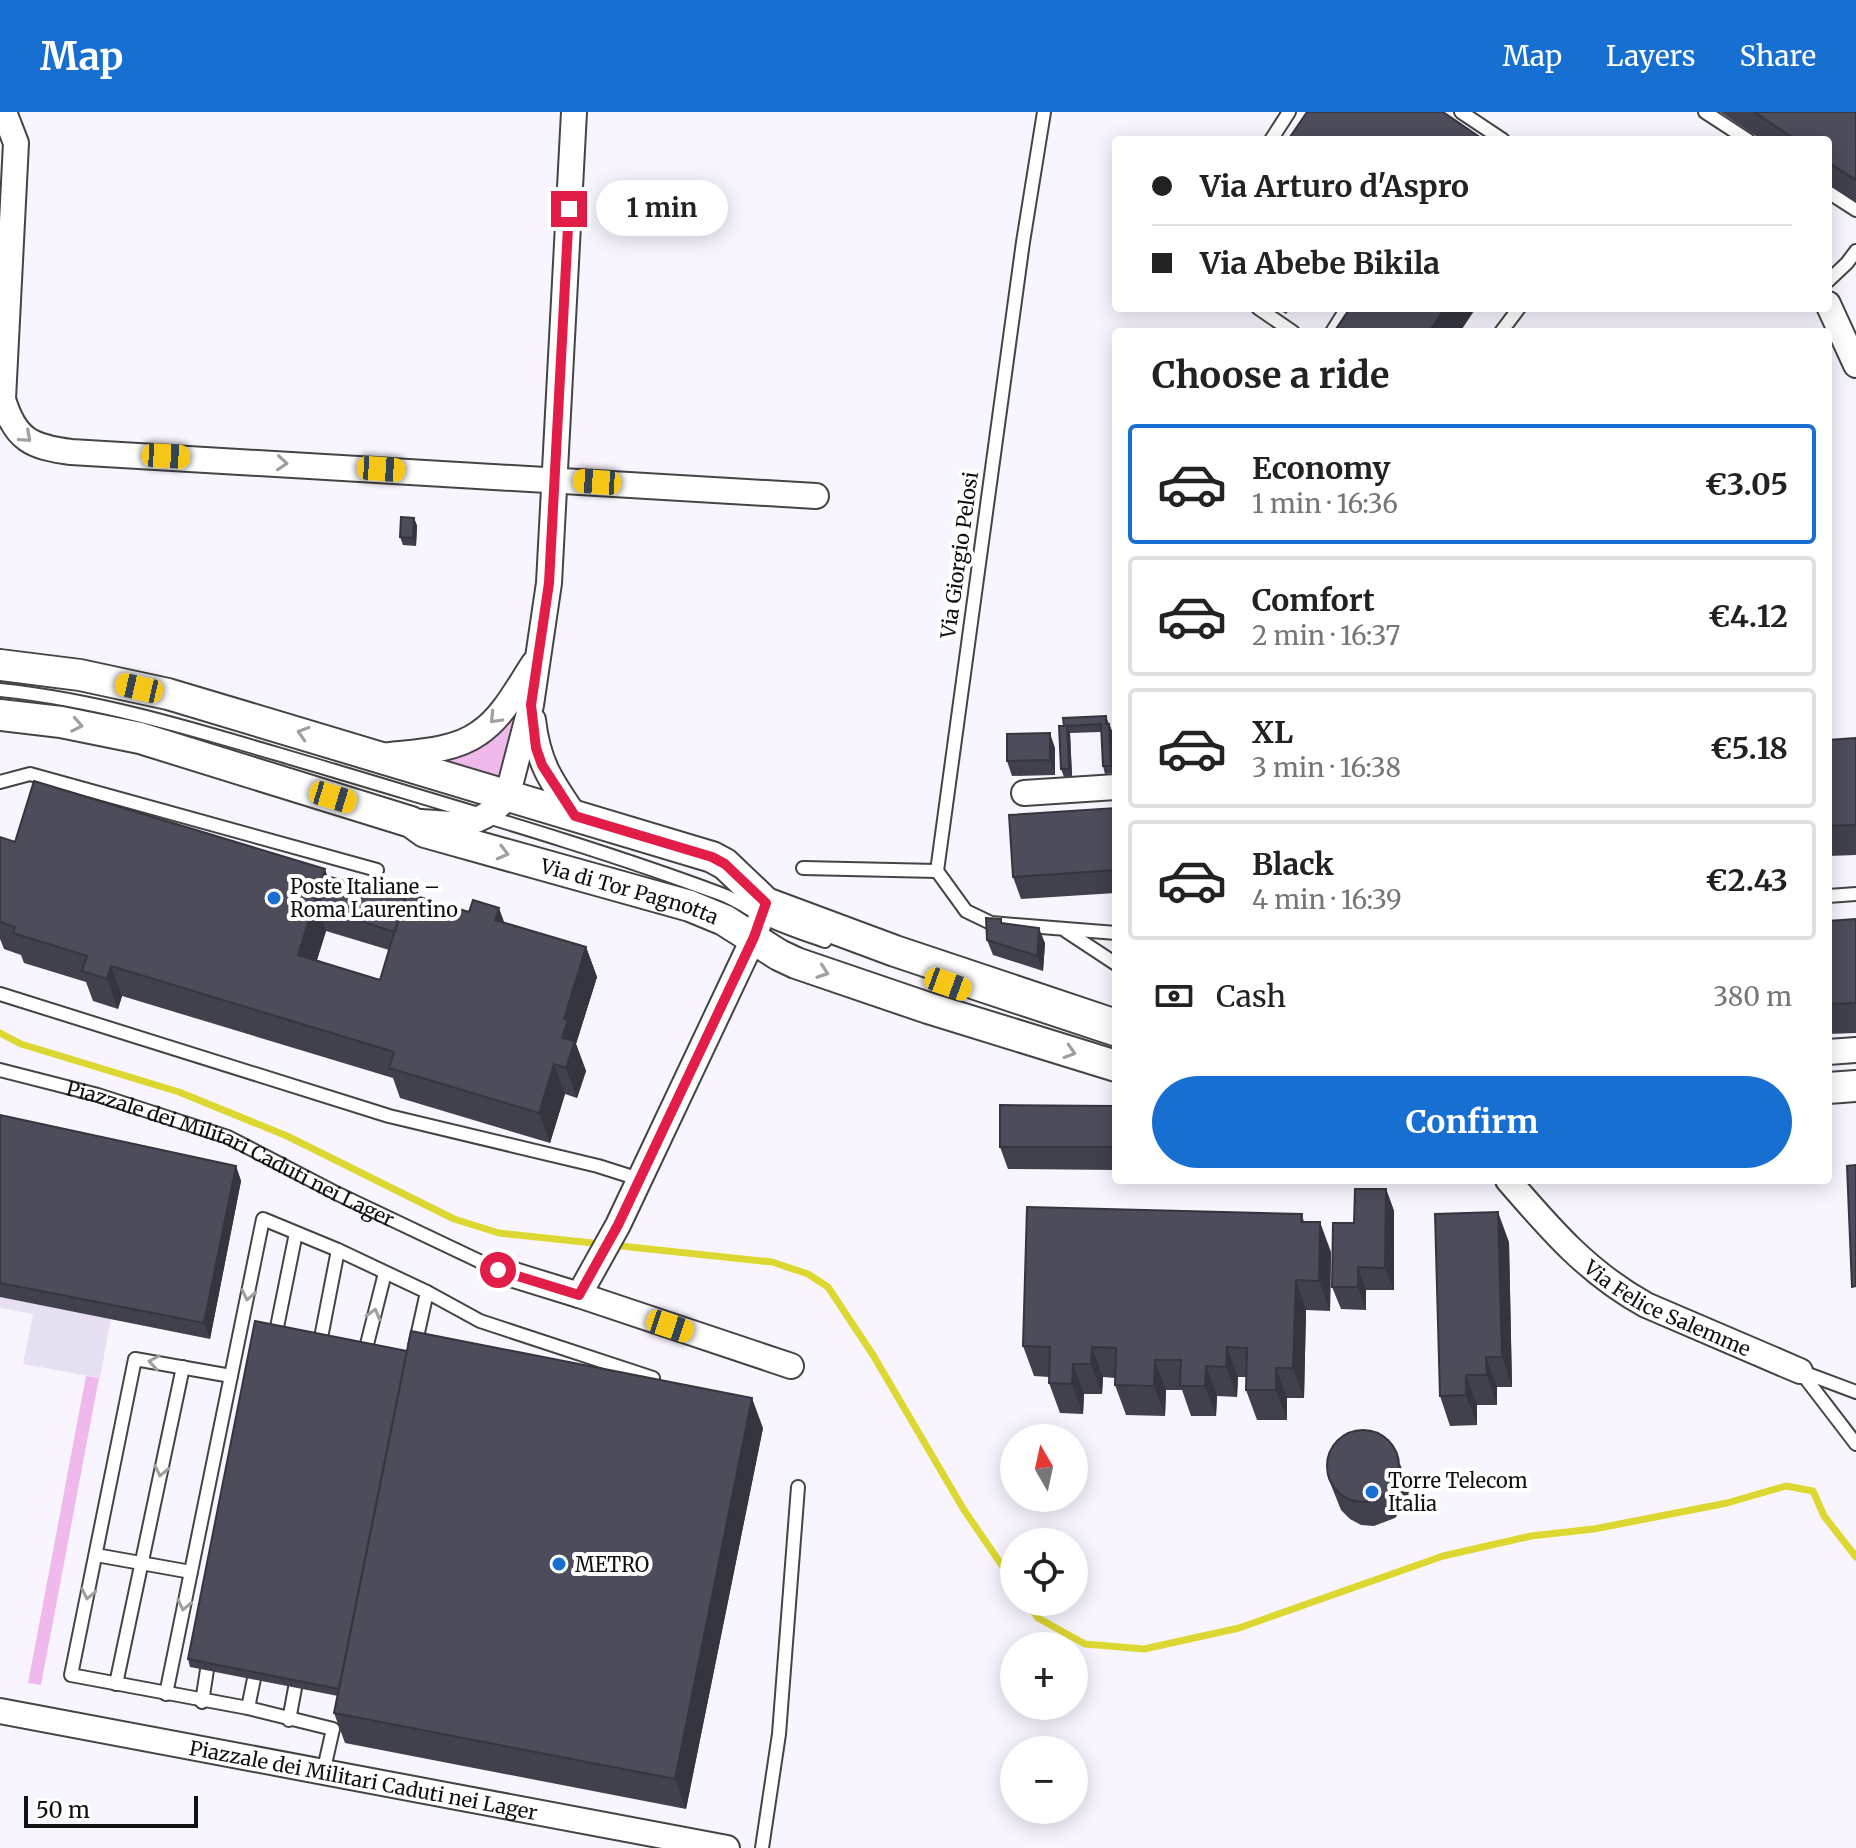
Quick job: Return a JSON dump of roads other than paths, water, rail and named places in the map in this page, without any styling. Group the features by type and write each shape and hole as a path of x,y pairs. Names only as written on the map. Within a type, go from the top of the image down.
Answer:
{"street":[{"path":"4,112 16,143 3,399 17,430 33,445 71,452 816,496"},
{"path":"497,807 531,705 549,583 574,112"},
{"path":"1832,312 1856,365"},
{"path":"377,757 444,747 479,734 505,708 539,654"},
{"name":"Via di Tor Pagnotta","path":"0,665 80,675 168,694 377,757 497,807 575,816 712,857 725,864 761,919 779,955 928,1008 1112,1065"},
{"path":"531,705 536,748 542,765 575,816"},
{"name":"Via di Tor Pagnotta","path":"0,715 61,722 140,738 411,822 449,825 475,822 497,807"},
{"path":"1024,793 1112,787"},
{"name":"Via di Tor Pagnotta","path":"411,822 425,832 690,906 724,920 761,919 895,951 1112,1024"},
{"path":"579,1295 616,1229 761,919"},
{"path":"1832,1052 1856,1050"},
{"path":"1832,1088 1856,1086"},
{"name":"Via Felice Salemme","path":"1511,1184 1559,1239 1588,1267 1623,1293 1800,1371"},
{"path":"498,1270 791,1366"},
{"name":"Piazzale dei Militari Caduti nei Lager","path":"0,1711 727,1848"}],"lane":[{"name":"Via Giorgio Pelosi","path":"937,871 1044,112"},
{"path":"1274,136 1289,112"},
{"path":"1461,112 1497,136"},
{"path":"1705,112 1742,136"},
{"path":"1832,195 1856,210"},
{"path":"1832,277 1856,251"},
{"path":"1264,312 1287,328"},
{"name":"Via di Tor Pagnotta","path":"0,690 87,702 147,716 497,807 740,901 761,919 834,944"},
{"path":"0,782 30,774 377,870"},
{"path":"803,868 937,871 966,911 991,923 1112,933"},
{"path":"1832,896 1856,894"},
{"path":"1063,929 1112,961"},
{"path":"890,963 904,968"},
{"path":"962,989 1112,1039"},
{"path":"0,994 389,1116 598,1166 639,1179"},
{"name":"Piazzale dei Militari Caduti nei Lager","path":"0,1070 98,1095 228,1137 338,1194 498,1270"},
{"path":"166,1694 263,1219 338,1250 480,1321 653,1378"},
{"path":"272,1350 296,1233"},
{"path":"317,1360 338,1250"},
{"path":"360,1375 385,1273"},
{"path":"413,1354 427,1292"},
{"path":"231,1376 135,1359 71,1675 202,1702 248,1708 333,1729"},
{"path":"116,1684 183,1367"},
{"path":"1800,1371 1856,1444"},
{"name":"Via Felice Salemme","path":"1800,1371 1856,1392"},
{"path":"762,1848 779,1734 798,1487"},
{"path":"96,1555 191,1572"},
{"path":"202,1702 212,1639"},
{"path":"248,1708 260,1650"},
{"path":"289,1720 300,1662"},
{"path":"323,1773 336,1714"}],"waterway":[{"path":"0,1033 21,1044 179,1092 287,1136 454,1219 499,1233 772,1262 808,1274 828,1287 873,1355 964,1510 1000,1563"},
{"path":"1037,1616 1085,1644 1144,1649 1239,1628 1443,1556 1531,1536 1594,1529 1727,1503 1786,1486 1813,1491 1824,1516 1856,1557"}],"place":[{"name":"Poste Italiane – Roma Laurentino","path":"274,898"},
{"name":"Torre Telecom Italia","path":"1372,1492"},
{"name":"METRO","path":"559,1564"}]}
